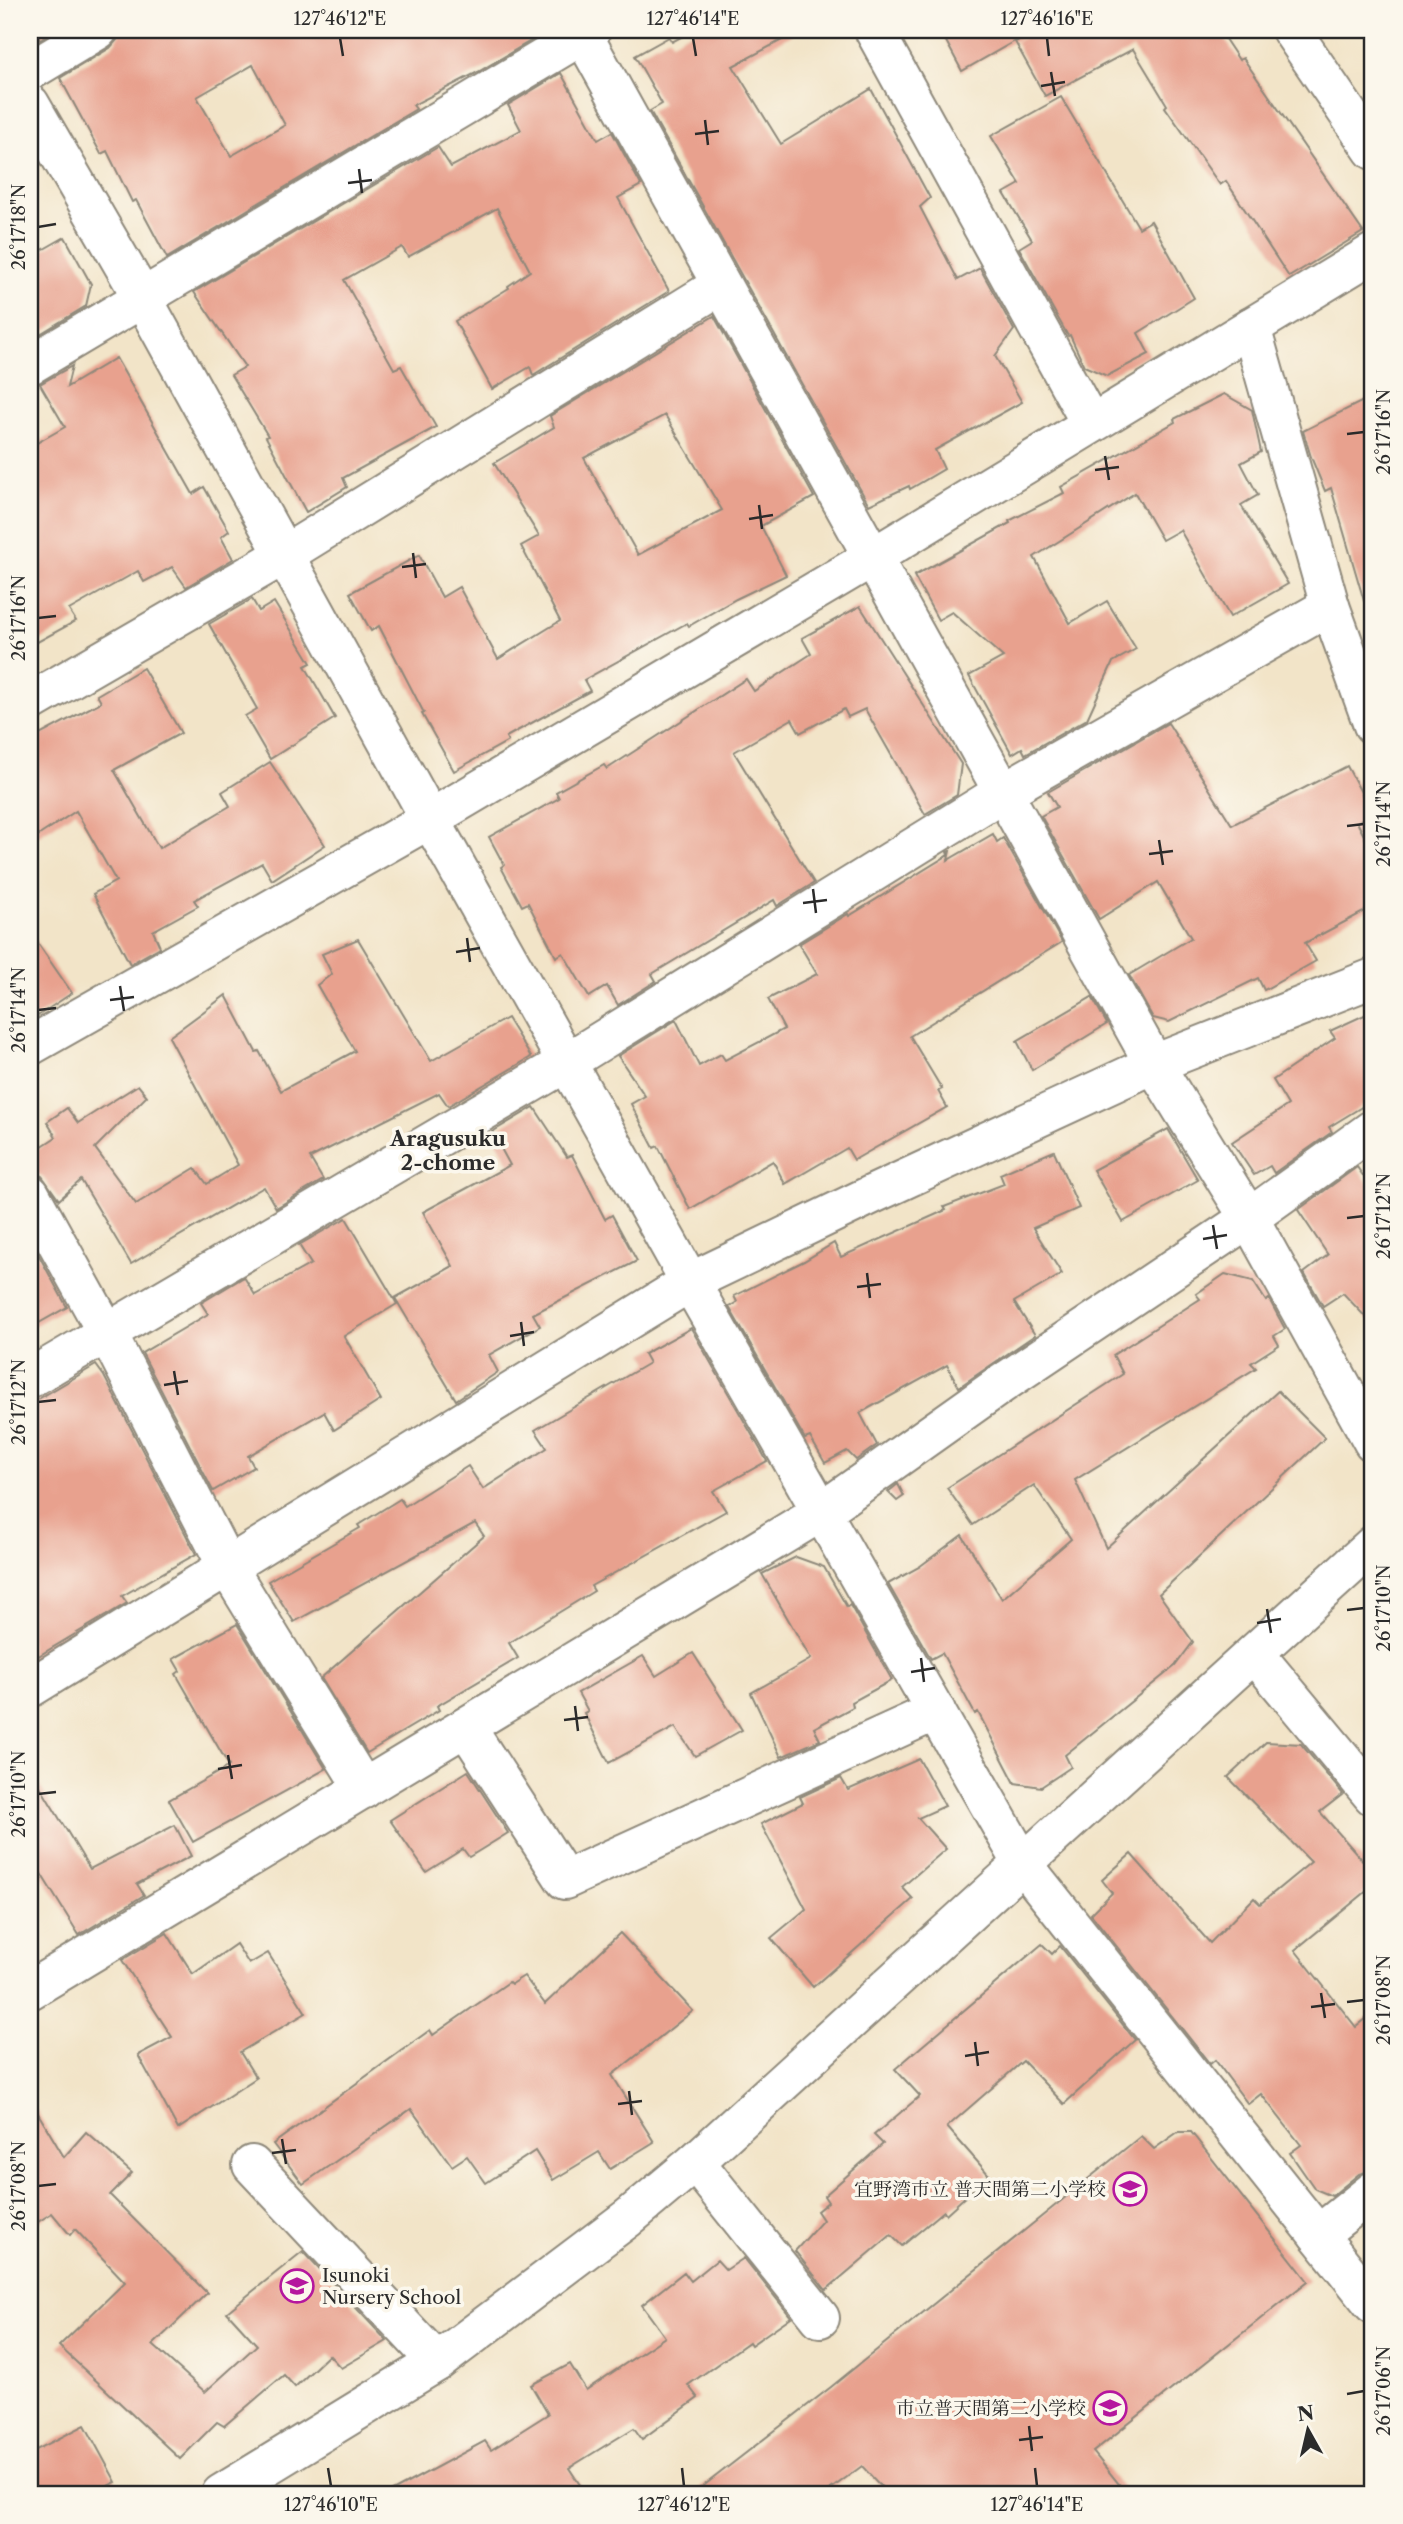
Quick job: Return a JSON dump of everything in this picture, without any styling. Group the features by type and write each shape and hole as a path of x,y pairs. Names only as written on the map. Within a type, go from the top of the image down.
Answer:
{"street":[{"path":"30,71 98,30"},
{"path":"874,30 1091,424"},
{"path":"1291,30 1373,150"},
{"path":"30,365 144,299 584,31 721,285 1154,1064 1249,1219 1373,1442"},
{"path":"30,104 144,299 429,819 1023,1864 1373,2305"},
{"path":"30,1046 429,819 873,557 1373,253"},
{"path":"30,702 284,555 721,285"},
{"path":"1251,327 1330,606 1366,685 1373,725"},
{"path":"30,1378 567,1062 1003,792 1330,606"},
{"path":"30,1688 691,1282 1154,1064 1373,978"},
{"path":"30,1990 821,1512 1000,1385 1249,1219 1373,1129"},
{"path":"30,1194 107,1333 228,1568 364,1788"},
{"path":"221,2494 437,2362 628,2218 695,2162 1373,1545"},
{"path":"1255,1654 1373,1796"},
{"path":"466,1727 565,1880 936,1711"},
{"path":"695,2162 820,2318"},
{"path":"252,2165 437,2362"},
{"path":"1318,2235 1373,2191"}],"building":[{"path":"34,30 56,30 40,40"},
{"path":"120,30 549,30 478,72 413,105 416,109 167,258 136,200 132,202 107,151 101,154 60,78 110,48 117,40","holes":["253,65 285,125 231,156 197,97"]},
{"path":"694,30 801,30 733,66 781,144 871,89 930,198 920,207 958,280 980,268 1014,330 995,356 1022,402 935,450 944,469 910,489 909,486 869,505 650,111 662,104 635,56 669,37 672,42"},
{"path":"940,30 1034,30 962,71"},
{"path":"1038,30 1219,30 1239,60 1243,58 1363,232 1289,277 1226,181 1220,185 1165,107 1167,105 1133,49 1045,96 1015,42"},
{"path":"561,73 598,140 612,132 641,185 618,198 669,291 533,375 530,367 492,389 455,321 509,288 508,286 530,271 497,208 408,257 402,247 344,280 394,369 401,366 436,427 343,478 347,487 306,512 266,437 268,436 231,375 245,367 194,292 438,147 451,167 521,130 508,105"},
{"path":"1061,97 1139,228 1151,221 1194,298 1138,333 1149,354 1107,376 1084,366 1070,335 1068,336 1019,248 1032,240 1004,193 1020,184 991,136"},
{"path":"65,237 91,284 86,306 30,340 30,257"},
{"path":"714,316 814,497 761,526 786,575 689,626 687,623 584,680 590,691 506,737 508,741 454,771 422,714 424,713 379,626 371,631 350,593 419,555 442,597 459,587 498,659 560,621 521,546 539,536 494,463 554,427 550,416","holes":["665,415 722,510 638,555 584,458"]},
{"path":"116,358 193,494 204,487 229,531 221,537 233,559 186,587 172,567 144,582 138,571 69,610 76,621 30,646 30,447 65,427 40,384 72,366 67,387"},
{"path":"1224,394 1252,410 1261,452 1241,463 1258,495 1241,505 1288,584 1230,617 1180,530 1162,540 1135,493 1034,557 1070,623 1107,601 1136,649 1113,662 1087,719 1025,754 1022,748 1012,754 969,676 1003,657 952,612 938,620 914,576 1010,523 1009,521 1064,493 1061,487 1175,422 1174,419"},
{"path":"1373,396 1373,600 1364,601 1331,488 1325,491 1303,431"},
{"path":"252,599 259,611 274,602 311,663 305,666 335,718 270,759 245,716 257,709 209,624"},
{"path":"860,606 961,764 957,795 925,814 865,709 848,717 844,709 800,733 792,719 734,752 814,883 777,906 774,900 652,974 656,981 618,1005 607,986 589,997 563,953 556,957 528,903 522,906 501,867 504,865 489,837 559,798 556,792 604,765 607,769 746,679 754,691 811,654 802,638"},
{"path":"143,668 181,733 114,770 159,848 230,806 222,792 270,762 325,845 272,880 262,863 194,900 198,906 153,931 160,947 130,964 93,894 116,881 76,811 30,841 30,740 101,702 97,695"},
{"path":"1168,723 1232,825 1347,766 1372,813 1357,822 1373,853 1373,907 1305,943 1316,961 1264,990 1258,978 1169,1022 1153,1018 1129,975 1191,938 1158,882 1099,919 1041,816 1057,807 1048,792"},
{"path":"993,834 997,842 1003,838 1062,942 910,1036 942,1089 938,1091 947,1107 854,1160 847,1148 785,1184 773,1161 690,1209 658,1146 654,1148 631,1104 645,1096 618,1056 676,1020 699,1066 721,1054 725,1060 784,1029 768,999 817,974 799,944 948,855 947,852 950,851 948,860"},
{"path":"30,932 72,993 30,1021"},
{"path":"358,939 431,1061 507,1018 531,1057 448,1106 439,1093 310,1158 323,1180 276,1208 264,1187 131,1264 81,1180 59,1200 42,1176 30,1172 30,1154 56,1137 47,1122 67,1108 78,1123 138,1085 147,1096 95,1148 136,1204 195,1168 207,1184 238,1165 169,1037 226,995 256,1052 259,1051 281,1091 355,1051 317,985 332,974 322,954"},
{"path":"1092,997 1107,1024 1032,1070 1017,1041"},
{"path":"1373,1011 1373,1100 1329,1127 1332,1132 1274,1173 1270,1166 1254,1175 1232,1142 1288,1105 1273,1080 1335,1038 1330,1031"},
{"path":"534,1107 567,1157 572,1155 605,1219 612,1215 637,1261 533,1314 540,1326 489,1355 498,1372 456,1400 395,1298 453,1266 423,1212 510,1165 492,1132"},
{"path":"1168,1129 1198,1180 1123,1222 1093,1170"},
{"path":"1054,1151 1079,1208 1033,1228 1062,1274 1014,1302 1035,1335 959,1387 947,1365 860,1413 877,1445 856,1460 847,1451 825,1463 810,1437 805,1439 729,1307 737,1302 734,1296 834,1243 841,1257 946,1210 944,1207 1004,1184 1000,1174"},
{"path":"1357,1167 1373,1190 1373,1325 1343,1293 1323,1306 1304,1273 1328,1255 1298,1210"},
{"path":"346,1218 397,1304 344,1336 381,1400 334,1430 324,1412 248,1456 254,1467 213,1491 142,1353 208,1314 201,1303 244,1277 255,1295 311,1264 299,1245"},
{"path":"30,1239 67,1307 30,1328"},
{"path":"1225,1274 1253,1281 1266,1301 1269,1299 1285,1329 1274,1336 1279,1345 1251,1363 1256,1368 1075,1480 1106,1548 1278,1391 1325,1438 1159,1594 1193,1642 1175,1666 1065,1755 1071,1767 1041,1787 1015,1783 978,1712 975,1714 942,1653 931,1659 888,1584 919,1567 962,1535 1002,1599 1071,1539 1034,1485 973,1525 947,1488 1123,1374 1113,1355 1200,1299 1196,1294"},
{"path":"691,1328 767,1461 713,1491 726,1511 591,1586 594,1591 509,1643 518,1658 437,1706 439,1710 367,1753 321,1678 484,1536 475,1523 294,1622 268,1581 360,1528 358,1525 400,1499 405,1506 468,1466 483,1489 547,1448 535,1430 649,1363 644,1354"},
{"path":"96,1365 196,1554 122,1596 127,1603 30,1661 30,1404"},
{"path":"898,1484 904,1496 897,1501 888,1492"},
{"path":"796,1557 824,1567 847,1607 850,1605 892,1680 852,1702 853,1707 814,1728 820,1740 781,1757 751,1693 811,1659 762,1574"},
{"path":"237,1624 326,1769 193,1842 169,1800 229,1766 176,1674 180,1671 173,1659"},
{"path":"693,1653 742,1730 695,1756 675,1727 609,1763 584,1713 588,1711 578,1693 643,1656 656,1676"},
{"path":"1266,1742 1301,1744 1343,1794 1320,1812 1373,1872 1373,1886 1295,1950 1356,2027 1373,2013 1373,2170 1359,2174 1332,2196 1315,2189 1290,2153 1301,2145 1261,2094 1248,2104 1215,2060 1210,2064 1091,1914 1112,1893 1102,1880 1131,1854 1210,1943 1254,1898 1260,1904 1311,1862 1228,1777"},
{"path":"919,1759 945,1806 918,1818 946,1849 902,1887 913,1899 813,1987 771,1938 806,1909 761,1824 803,1803 800,1797 841,1778 848,1790"},
{"path":"30,1770 90,1869 175,1825 191,1856 137,1884 144,1895 79,1935 30,1856"},
{"path":"468,1771 508,1833 469,1857 463,1849 426,1872 390,1820"},
{"path":"167,1933 193,1974 236,1944 249,1964 268,1953 306,2013 240,2052 256,2078 178,2129 138,2055 172,2037 122,1960"},
{"path":"620,1933 693,2011 612,2075 654,2142 610,2169 599,2152 553,2180 535,2151 486,2183 467,2156 452,2166 411,2109 303,2184 273,2144 430,2030 433,2035 509,1982 511,1984 524,1976 545,2004"},
{"path":"1042,1944 1052,1954 1060,1946 1135,2040 1064,2104 1023,2061 947,2127 989,2175 946,2214 944,2211 902,2246 891,2235 826,2290 795,2251 823,2220 817,2211 828,2202 824,2196 883,2144 874,2135 920,2096 895,2069"},
{"path":"30,2100 64,2157 86,2132 132,2173 110,2195 207,2293 153,2345 205,2392 257,2345 227,2312 303,2251 387,2341 341,2368 329,2355 295,2387 284,2375 224,2426 217,2422 180,2459 59,2346 125,2282 75,2229 70,2235 52,2213 30,2227"},
{"path":"1178,2132 1191,2132 1308,2281 1093,2452 1127,2494 888,2494 862,2466 824,2494 693,2494 831,2387 1141,2136 1154,2149"},
{"path":"744,2258 791,2317 751,2345 749,2342 688,2385 698,2398 642,2439 634,2428 569,2468 586,2494 387,2494 485,2441 491,2450 548,2414 531,2385 570,2364 586,2390 665,2337 642,2305 684,2272 691,2281 717,2260 726,2270"},
{"path":"85,2425 116,2482 92,2494 39,2494 30,2479 30,2453"}],"place":[{"name":"宜野湾市立 普天間第二小学校","path":"1130,2189"},
{"name":"Isunoki Nursery School","path":"297,2286"},
{"name":"市立普天間第二小学校","path":"1110,2408"}],"district":[{"name":"Aragusuku 2-chome","path":"448,1151"}]}
